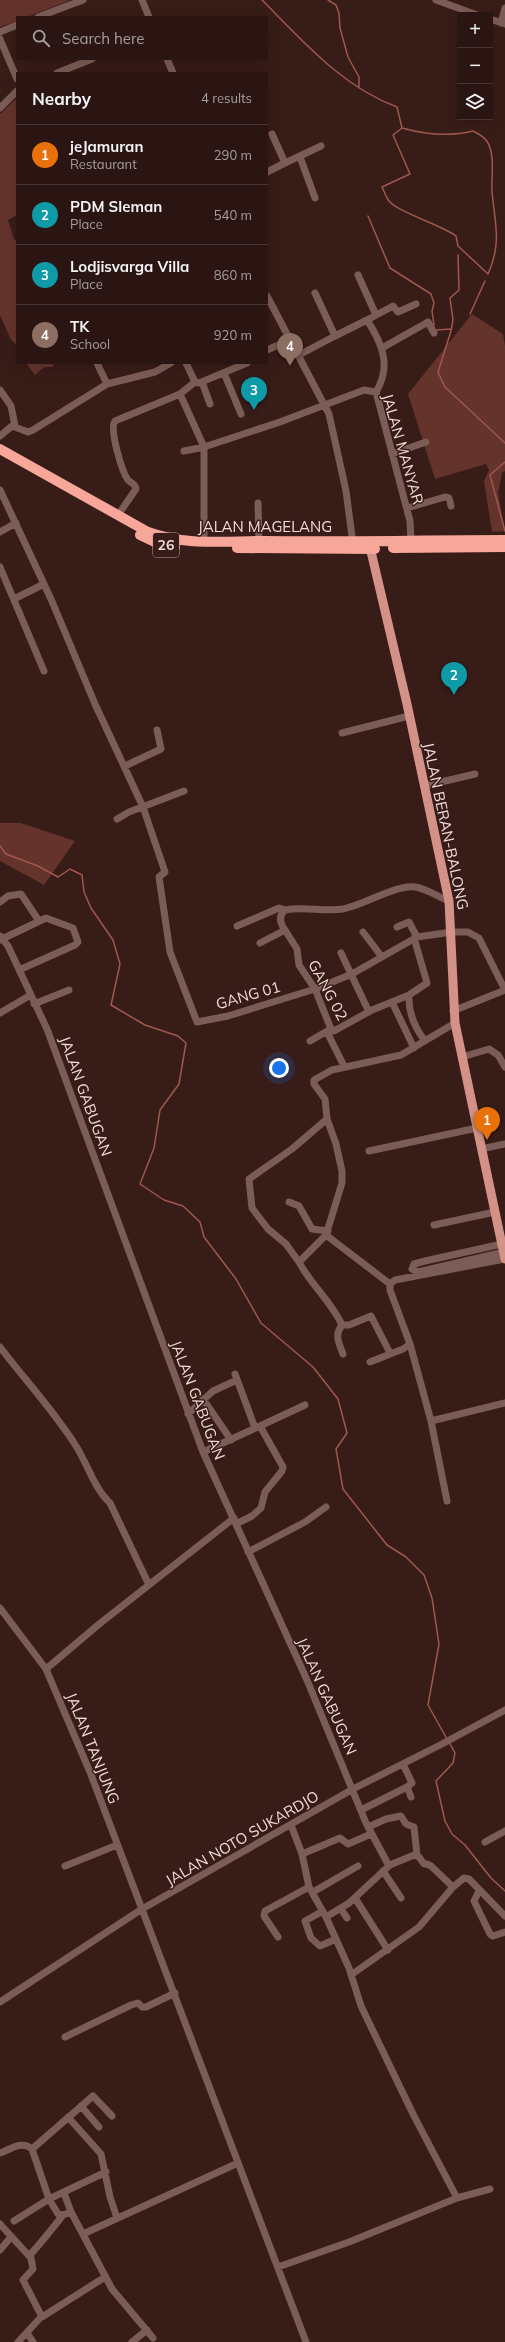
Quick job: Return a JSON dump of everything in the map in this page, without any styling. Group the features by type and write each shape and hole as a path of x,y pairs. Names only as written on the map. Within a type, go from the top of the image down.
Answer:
{"highway":[{"name":"JALAN MAGELANG","path":"0,449 148,532 163,538 204,542 260,541 369,546 505,547"},
{"name":"JALAN MAGELANG","path":"0,456 159,544 196,548 353,545"},
{"name":"JALAN MAGELANG","path":"369,546 411,540 505,540"}],"main road":[{"name":"JALAN BERAN-BALONG","path":"369,546 409,716 449,901 452,932 453,1011 504,1254"}],"street":[{"path":"41,16 83,0"},
{"path":"142,0 149,16"},
{"path":"436,0 468,12"},
{"path":"452,7 456,0"},
{"path":"493,20 503,23 505,8"},
{"path":"0,32 16,25"},
{"path":"0,40 16,78"},
{"path":"60,72 90,60"},
{"path":"167,60 173,72"},
{"path":"0,108 16,92"},
{"path":"272,134 285,163"},
{"path":"268,172 321,146"},
{"path":"300,157 316,198"},
{"path":"358,275 376,315"},
{"path":"315,293 335,336"},
{"path":"299,355 392,306 398,312 416,304"},
{"path":"270,310 299,355 325,405 346,490 353,545"},
{"path":"367,320 382,348 386,369 376,392"},
{"path":"382,348 428,322 434,333"},
{"path":"268,350 290,340"},
{"path":"97,364 107,384"},
{"path":"0,390 11,406 15,426 24,431 33,430 107,384 155,372 169,364"},
{"path":"187,364 210,404"},
{"path":"118,515 132,495 135,486 127,479 122,465 112,431 113,424 180,394 198,382 245,364"},
{"path":"224,373 241,414"},
{"name":"JALAN MANYAR","path":"184,451 204,447 364,390 376,392 407,508 412,532 411,540"},
{"path":"180,394 204,447 204,542"},
{"path":"0,436 6,430 15,426"},
{"path":"392,454 426,442"},
{"path":"0,490 44,584 95,704 144,807"},
{"path":"407,508 445,497 449,498 452,506"},
{"path":"258,503 260,541"},
{"path":"0,532 16,523"},
{"path":"0,567 44,671"},
{"path":"14,598 44,584"},
{"path":"342,733 409,716"},
{"path":"125,766 161,749 157,730"},
{"path":"424,786 475,774"},
{"path":"117,819 184,791"},
{"name":"GANG 01","path":"144,807 165,872 159,877 170,952 197,1022 228,1016 315,989 352,974 415,937 452,932 468,932 479,938 505,990"},
{"path":"237,926 275,909 342,909 362,904 399,888 416,887 449,901"},
{"path":"0,902 8,896 21,894 39,921"},
{"path":"260,943 285,930 280,919 285,910"},
{"path":"1,938 46,918 73,928 78,942 66,950 19,970"},
{"path":"341,953 369,1012 409,995 427,983 415,937 409,922 397,926"},
{"name":"GANG 02","path":"285,930 297,949 299,965 315,989 329,1031 336,1031 369,1012"},
{"path":"363,932 382,957"},
{"name":"JALAN GABUGAN","path":"1,938 19,970 30,996 47,1029 203,1452 307,1680 369,1830 386,1868 402,1898"},
{"path":"34,1004 69,990"},
{"path":"453,1011 505,990"},
{"path":"409,995 409,1010 425,1041"},
{"path":"0,1013 30,996"},
{"path":"392,1002 414,1048"},
{"path":"298,1262 327,1233 342,1183 342,1171 336,1144 327,1119 325,1099 314,1084 314,1080 326,1072 344,1066 401,1054 414,1048 455,1023"},
{"path":"310,1041 329,1031 344,1066"},
{"path":"462,1057 489,1049 498,1055 505,1066"},
{"path":"327,1119 292,1149 249,1179 252,1208 268,1229 286,1244 313,1285 334,1308 342,1325"},
{"path":"370,1151 477,1128"},
{"path":"481,1150 505,1144"},
{"path":"289,1202 299,1206 312,1229 327,1233 390,1284"},
{"path":"434,1225 495,1212"},
{"path":"390,1284 395,1280 504,1254"},
{"path":"504,1254 418,1272 412,1269 414,1264 425,1261 504,1254"},
{"path":"390,1284 390,1290 410,1344 432,1421 447,1502"},
{"path":"342,1325 349,1326 369,1316 374,1318 390,1353"},
{"path":"342,1325 337,1336 343,1354"},
{"path":"370,1362 403,1349 410,1344"},
{"path":"0,1347 76,1445 90,1470 101,1496 110,1503 149,1585"},
{"path":"46,1670 149,1585 235,1521 249,1518 261,1508 265,1492 283,1470 257,1427 236,1377 213,1391 188,1414"},
{"path":"203,1399 231,1440"},
{"path":"432,1421 505,1403"},
{"path":"203,1452 305,1405"},
{"path":"248,1552 305,1522 326,1507"},
{"name":"JALAN TANJUNG","path":"0,1608 46,1670 90,1772 116,1845 175,1993 306,2342"},
{"name":"JALAN NOTO SUKARDJO","path":"0,2002 142,1909 353,1789 505,1710"},
{"path":"361,1810 412,1783 403,1764"},
{"path":"406,1787 411,1797"},
{"path":"302,1854 340,1838 348,1844 386,1819 401,1816 406,1824 414,1827 417,1855 423,1863 431,1866 452,1887"},
{"path":"291,1825 302,1854 311,1890 336,1939 351,1975 361,2006 412,2114 457,2198"},
{"path":"486,1842 504,1834"},
{"path":"65,1866 116,1845"},
{"path":"336,1939 320,1946 312,1938 305,1921 341,1909 355,1898 386,1868 417,1855"},
{"path":"278,1937 264,1916 265,1911 358,1866"},
{"path":"351,1975 419,1927 452,1887 460,1880 467,1878 505,1916"},
{"path":"479,1890 474,1901 490,1934 493,1936 505,1932"},
{"path":"355,1898 388,1950"},
{"path":"341,1909 347,1918"},
{"path":"65,2037 132,2004 138,2003 142,2008 146,2008 175,1993"},
{"path":"32,2149 94,2096 112,2116"},
{"path":"81,2106 99,2127"},
{"path":"68,2117 97,2148 106,2172 110,2197 117,2218"},
{"path":"0,2153 25,2144 32,2149 49,2199 57,2212 64,2215"},
{"path":"83,2234 238,2163"},
{"path":"14,2221 49,2199 106,2172"},
{"path":"278,2267 349,2242 457,2198 490,2189"},
{"path":"64,2193 71,2212 105,2277 123,2304 148,2330 153,2338"},
{"path":"30,2256 42,2243 52,2226 64,2215 71,2212"},
{"path":"0,2224 30,2256 33,2269 23,2280 41,2317"},
{"path":"0,2250 11,2237"},
{"path":"18,2342 41,2317 60,2307 105,2277"},
{"path":"132,2342 148,2330"},
{"path":"27,2332 33,2342"}],"shaded area":[{"path":"0,0 71,0 30,16 16,16 16,21 0,27"},
{"path":"16,99 16,216 8,220 14,239 16,240 16,344 11,340 0,315 0,114"},
{"path":"472,314 503,334 505,346 505,471 502,473 498,493 505,531 492,532 484,481 489,470 486,464 435,479 408,394"},
{"path":"27,364 53,364 53,367 44,367 35,375"},
{"path":"0,823 21,823 75,841 44,885 0,861"}],"waterway":[{"path":"262,0 308,46 340,75 377,98 397,107 402,128 447,135 473,131 486,140 489,145 492,158 492,192 496,223 495,252 488,274 458,246 456,236 402,210 389,201 382,187 410,174 393,135 402,128"},
{"path":"328,0 336,5 339,13 340,28 348,57 359,77 359,88"},
{"path":"368,216 390,268 431,294 434,303 432,311 434,325"},
{"path":"458,255 459,290 450,298 453,320 438,372 445,387 505,443"},
{"path":"470,314 485,281"},
{"path":"436,330 451,329"},
{"path":"505,462 490,475 505,531"},
{"path":"0,846 6,854 38,866 58,877 70,869 82,875 84,892 91,908 113,940 120,964 111,1005 145,1025 178,1036 186,1043 179,1084 160,1110 154,1148 140,1184 164,1200 183,1206 200,1222 204,1237 236,1279 261,1323 313,1367 338,1399 347,1433 336,1449 343,1489 387,1545 406,1557 424,1575 432,1598 439,1644 428,1705 447,1739"},
{"path":"449,1742 455,1753 453,1763 436,1781 445,1821 452,1834 465,1845 491,1878 505,1891"}],"place":[{"name":"TK","path":"290,366"},
{"name":"Lodjisvarga Villa","path":"254,410"},
{"name":"PDM Sleman","path":"454,695"},
{"name":"jeJamuran","path":"487,1140"}]}
